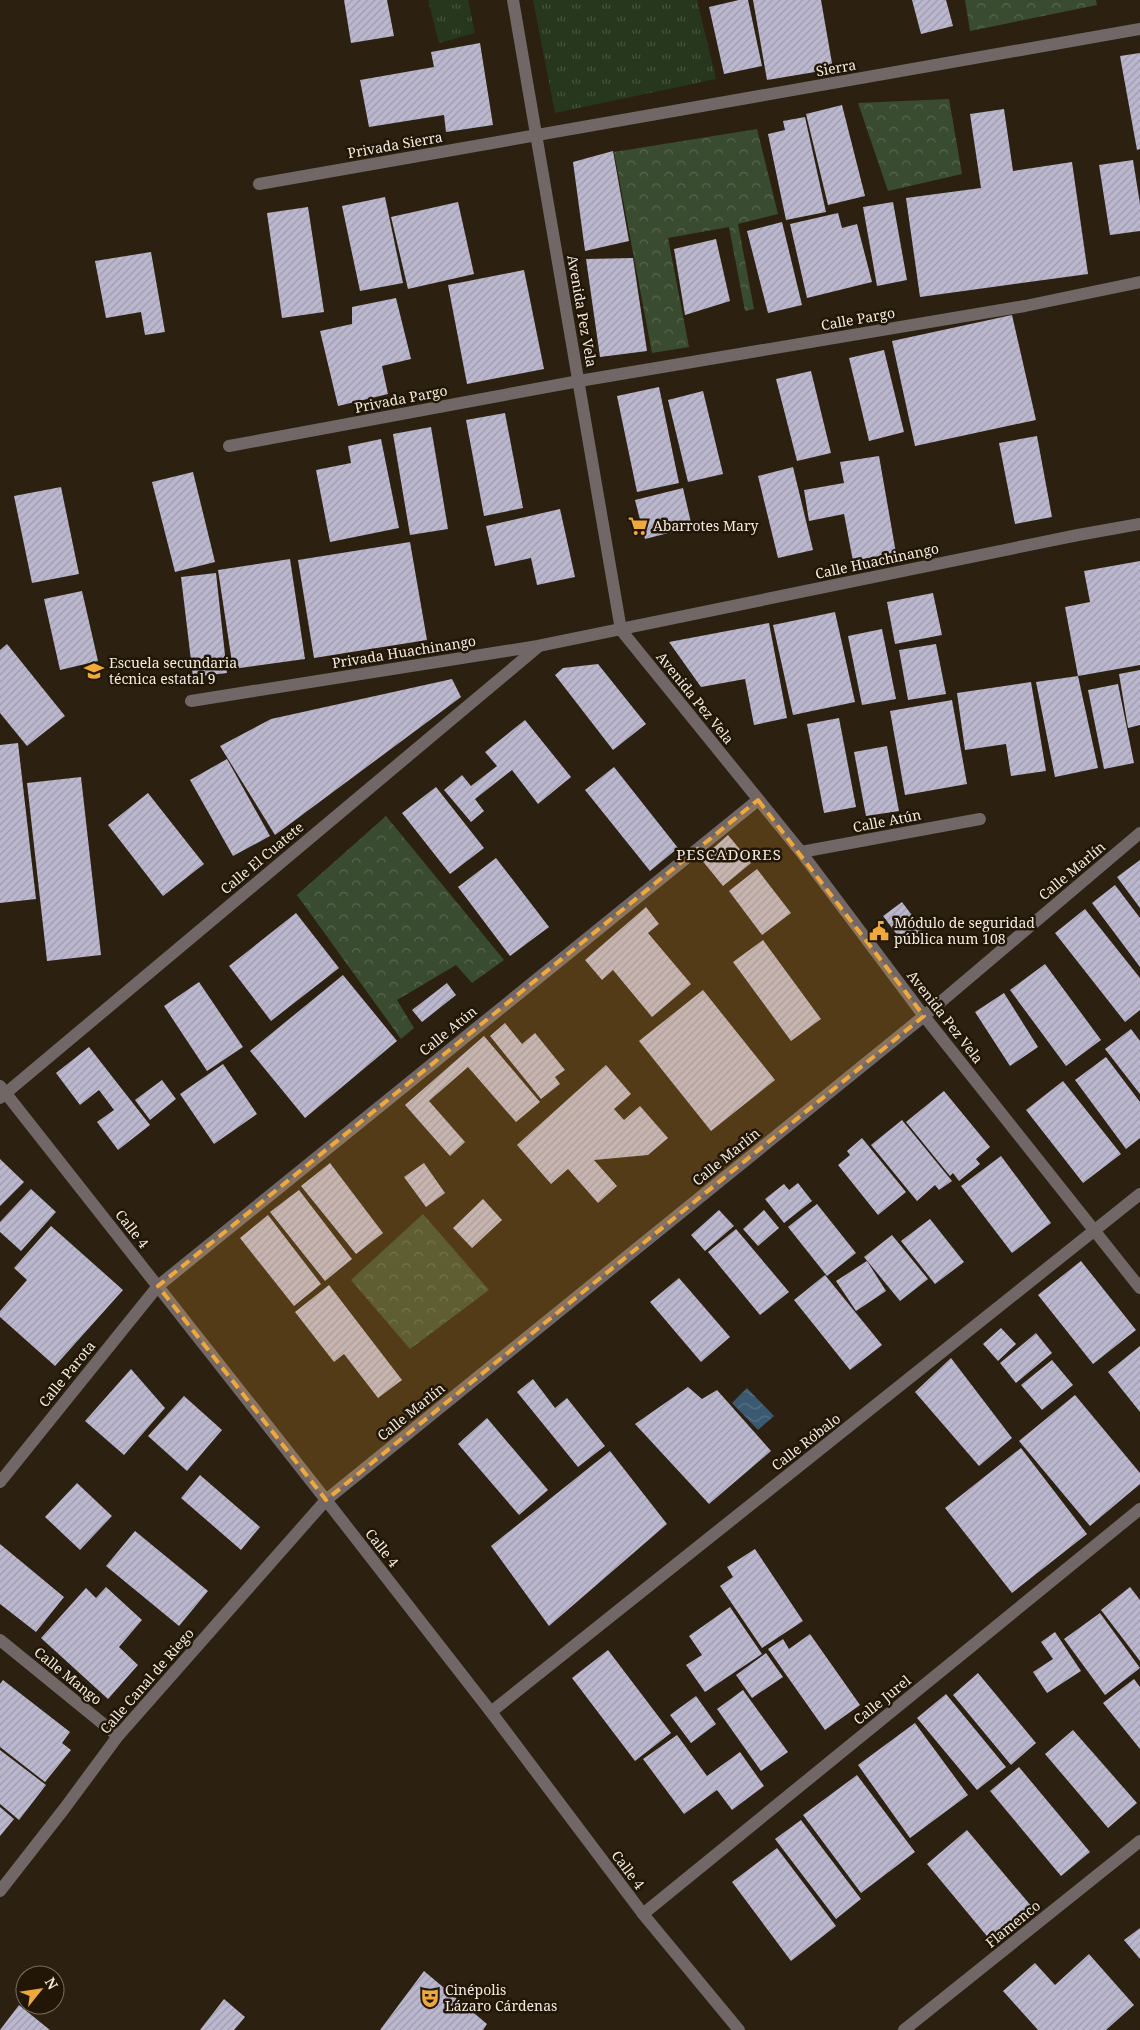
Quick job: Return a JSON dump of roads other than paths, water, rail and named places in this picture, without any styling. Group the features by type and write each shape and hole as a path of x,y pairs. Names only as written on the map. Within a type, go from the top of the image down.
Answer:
{"street":[{"name":"Avenida Pez Vela","path":"513,0 621,630 801,852 924,1016 1140,1288"},
{"name":"Sierra","path":"536,136 1140,29"},
{"name":"Privada Sierra","path":"259,184 536,136"},
{"name":"Calle Pargo","path":"579,381 1025,306 1140,282"},
{"name":"Privada Pargo","path":"229,446 579,381"},
{"name":"Calle Huachinango","path":"621,630 1078,535 1140,524"},
{"name":"Privada Huachinango","path":"191,701 538,646 621,630"},
{"name":"Calle El Cuatete","path":"2,1092 538,646"},
{"name":"Calle Atún","path":"158,1286 758,800"},
{"name":"Calle Atún","path":"801,852 980,819"},
{"name":"Calle Marlín","path":"326,1500 924,1016 1140,833"},
{"name":"Calle 4","path":"2,1092 158,1286 326,1500 491,1712 643,1914 739,2030"},
{"name":"Calle Róbalo","path":"491,1712 1095,1232 1140,1194"},
{"name":"Calle Parota","path":"0,1482 158,1286"},
{"name":"Calle Canal de Riego","path":"0,1890 64,1809 118,1736 326,1500"},
{"name":"Calle Jurel","path":"643,1914 1140,1509"},
{"name":"Calle Mango","path":"0,1640 118,1736"},
{"name":"Flamenco","path":"904,2030 1140,1841"}],"water":[{"path":"747,1388 774,1416 758,1430 732,1403"}],"place":[{"name":"Abarrotes Mary","path":"638,526"},
{"name":"Escuela secundaria técnica estatal 9","path":"94,671"},
{"name":"Módulo de seguridad pública num 108","path":"879,931"},
{"name":"Cinépolis Lázaro Cárdenas","path":"430,1998"}],"district":[{"name":"PESCADORES","path":"729,855"}]}
